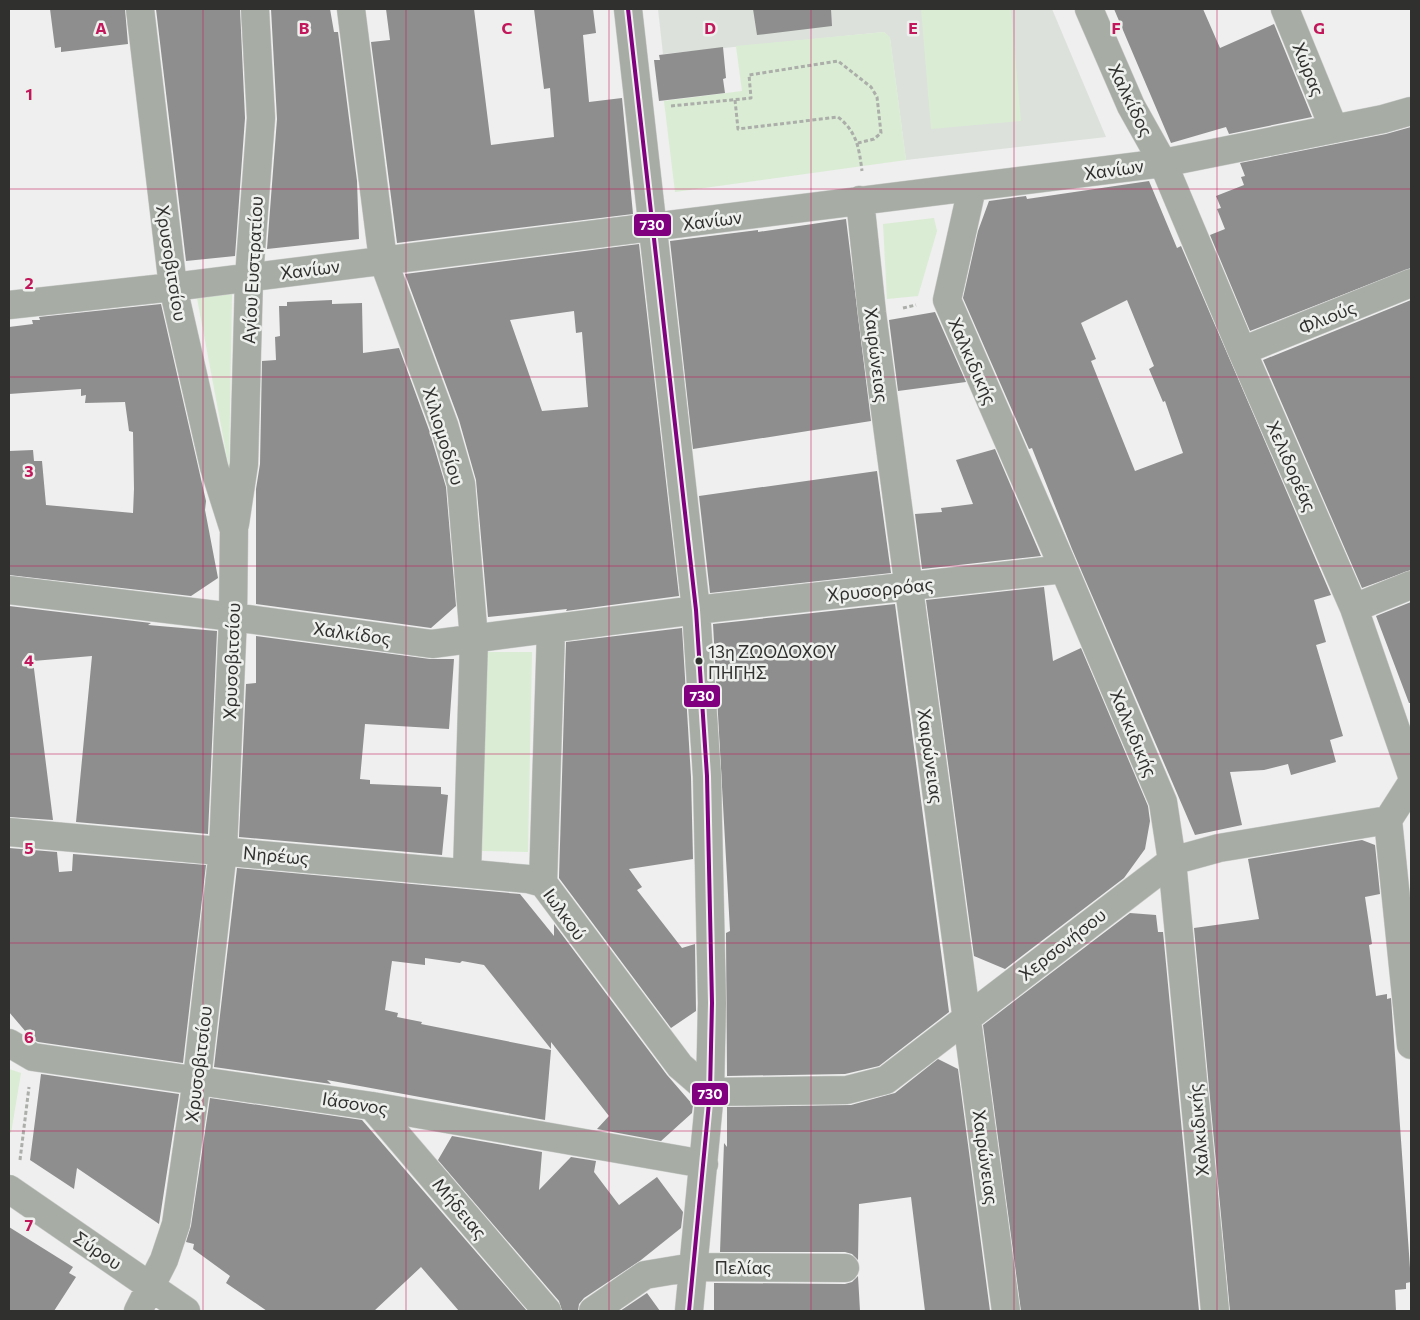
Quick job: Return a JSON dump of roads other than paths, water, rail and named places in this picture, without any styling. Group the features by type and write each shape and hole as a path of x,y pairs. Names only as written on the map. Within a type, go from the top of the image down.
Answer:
{"street":[{"name":"Χρυσοβιτσίου","path":"138,1311 164,1260 176,1224 197,1079 223,850 233,617 234,530 214,467 174,286 140,9"},
{"name":"Αγίου Ευστρατίου","path":"234,530 244,464 249,277 261,118 255,9"},
{"name":"Χιλιομοδίου","path":"350,9 383,260 444,425 461,484 474,640 467,873"},
{"path":"628,9 696,610 707,776 712,1003 710,1092 689,1311"},
{"name":"Χαλκίδος","path":"1089,9 1131,106 1163,163"},
{"name":"Χώρας","path":"1284,9 1334,129"},
{"name":"Χανίων","path":"9,305 249,277 1163,163 1334,129 1411,111"},
{"name":"Χελιδορέας","path":"1163,163 1242,351 1354,608 1411,773"},
{"name":"Χαλκιδικής","path":"972,188 947,300 1163,802 1172,861 1215,1311"},
{"name":"Χαιρώνειας","path":"863,200 872,313 1006,1311"},
{"name":"Φλιούς","path":"1242,351 1411,283"},
{"name":"Χρυσορρόας","path":"696,610 1064,569"},
{"path":"1354,608 1411,585"},
{"name":"Χαλκίδος","path":"9,590 233,617 432,644 696,610"},
{"name":"Ιωλκού","path":"552,630 543,883 680,1066 710,1092"},
{"path":"1411,784 1388,820 1411,1045"},
{"name":"Χερσονήσου","path":"710,1092 847,1090 886,1080 1172,861 1219,848 1388,820"},
{"name":"Νηρέως","path":"9,832 528,878 543,883"},
{"name":"Ιάσονος","path":"9,1043 33,1057 197,1079 372,1106 704,1164"},
{"name":"Μήδειας","path":"372,1106 547,1311"},
{"name":"Σύρου","path":"12,1192 186,1311"},
{"name":"Πελίας","path":"593,1311 645,1275 693,1267 845,1268"}],"place":[{"name":"13η ΖΩΟΔΟΧΟΥ ΠΗΓΗΣ","path":"699,661"}]}
